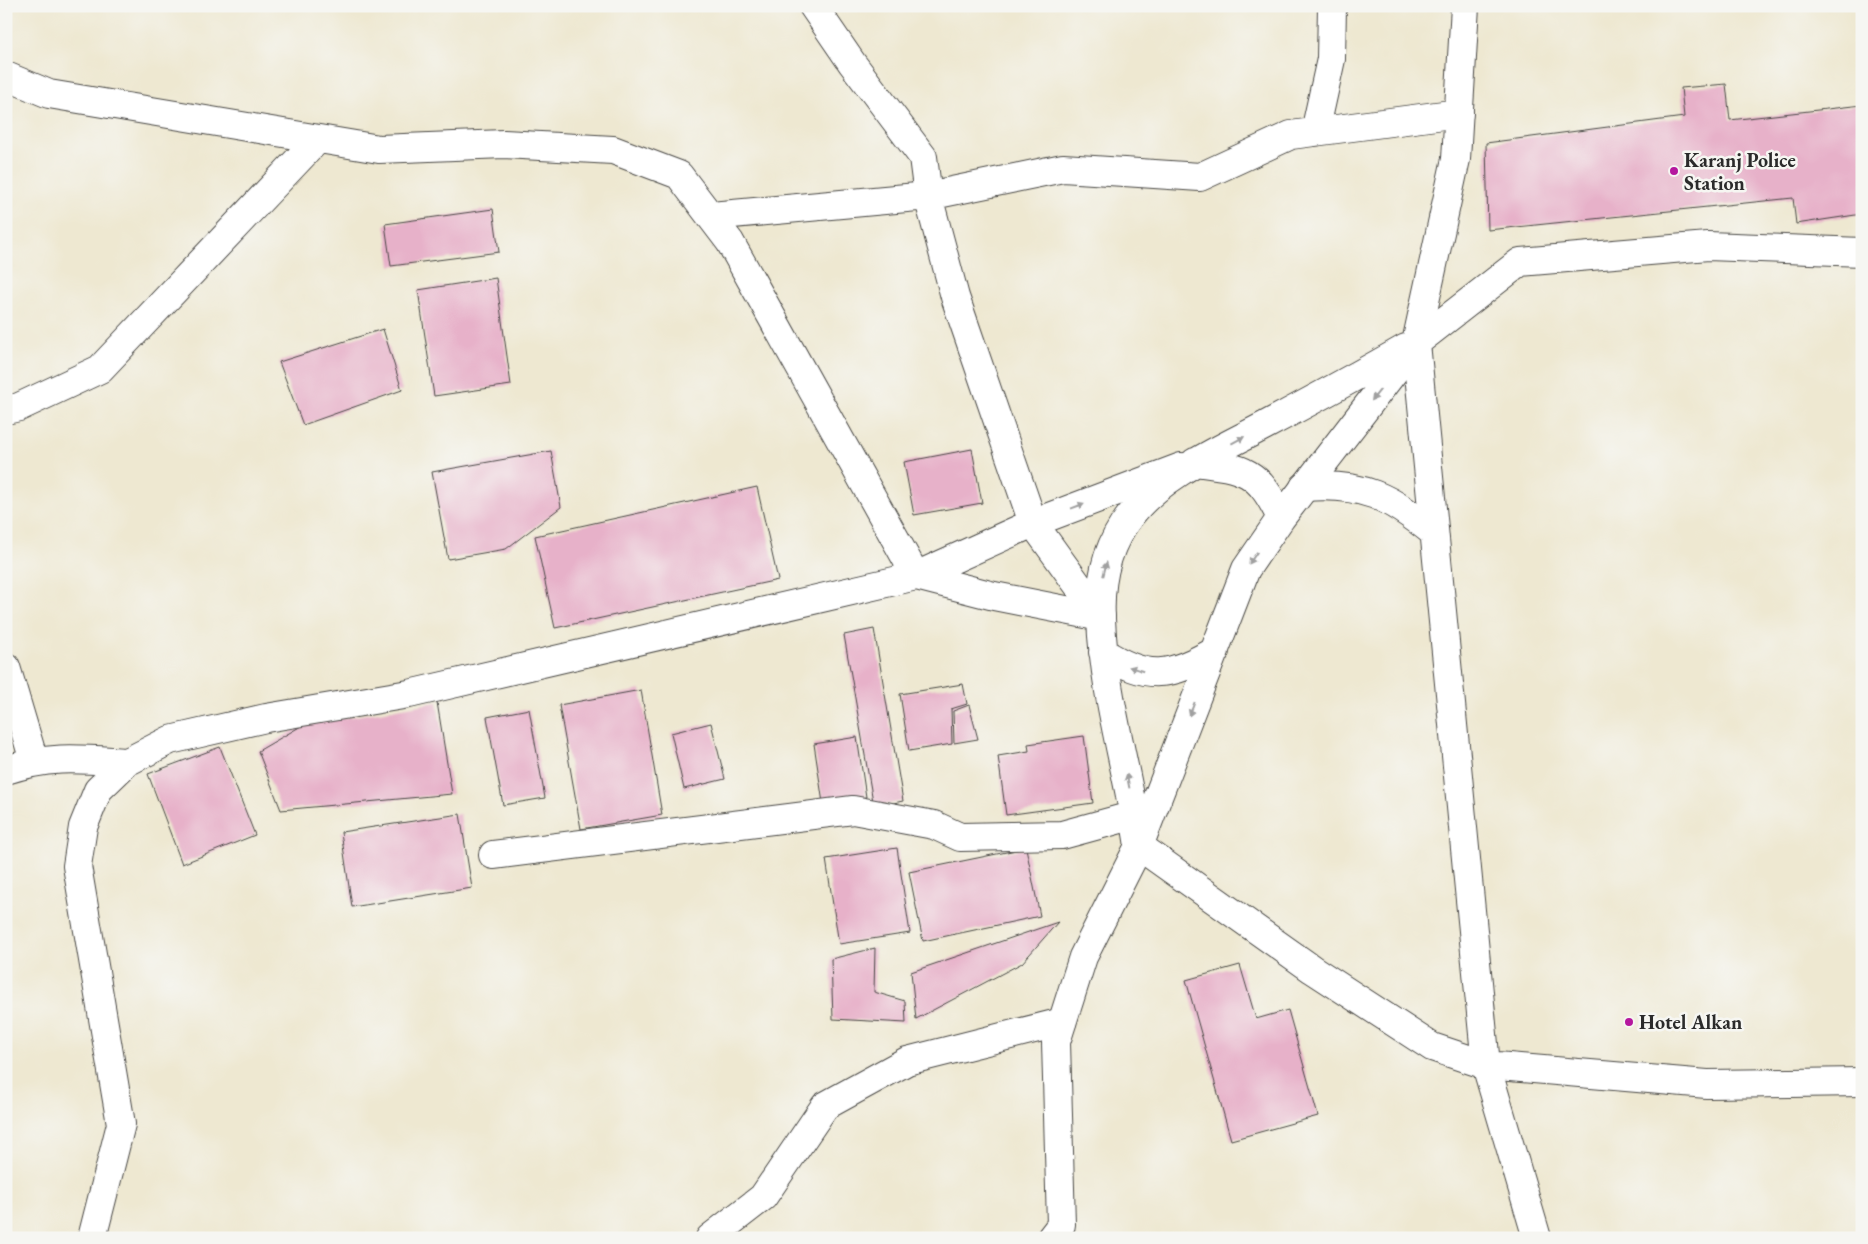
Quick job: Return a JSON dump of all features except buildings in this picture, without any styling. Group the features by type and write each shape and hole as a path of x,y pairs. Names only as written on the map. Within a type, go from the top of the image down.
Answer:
{"street":[{"path":"813,6 852,63 923,157 928,196 955,297 1032,523 1101,617"},
{"path":"1315,132 1331,59 1332,6"},
{"path":"1465,6 1456,159 1416,342 1486,1065 1537,1238"},
{"path":"6,76 49,94 379,149 504,144 613,150 679,175 730,242 916,576 994,596 1101,617"},
{"path":"710,216 928,196 1063,168 1200,177 1291,136 1459,113"},
{"path":"6,410 19,406 100,369 318,140"},
{"path":"92,1238 121,1124 77,866 83,827 98,790 127,762 170,740 266,718 409,694 916,576 1032,523 1195,462 1416,342 1520,262 1708,246 1862,252"},
{"path":"1051,1238 1061,1225 1056,1042 1083,957 1139,846 1246,569 1304,487 1416,342"},
{"path":"1281,518 1268,491 1251,475 1231,466 1195,462 1160,488 1130,515 1113,542 1103,572 1101,617 1103,652 1135,815 1139,846 1312,969 1432,1047 1486,1065 1706,1084 1862,1082"},
{"path":"1304,487 1332,485 1360,490 1387,499 1406,510 1434,533"},
{"path":"1103,652 1125,666 1144,672 1160,672 1177,670 1215,651"},
{"path":"6,667 34,761"},
{"path":"6,770 34,761 64,758 127,762"},
{"path":"493,855 853,810 934,824 960,837 1062,835 1135,815"},
{"path":"710,1238 763,1197 825,1106 907,1061 1062,1022"}],"place":[{"name":"Karanj Police Station","path":"1674,171"},
{"name":"Hotel Alkan","path":"1629,1022"}]}
